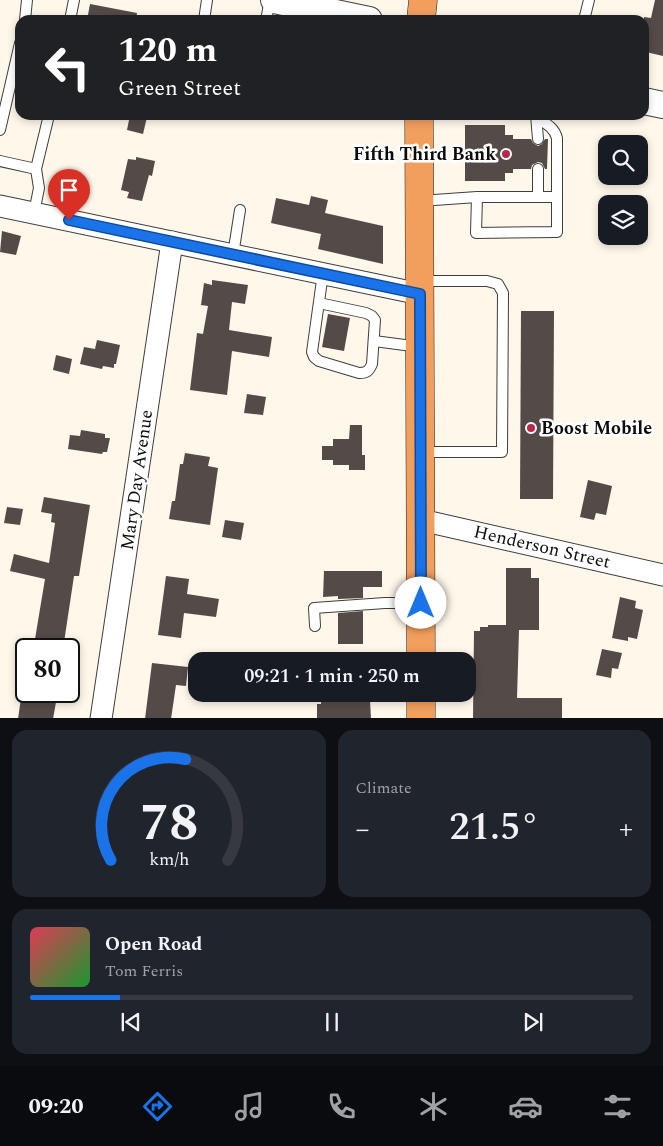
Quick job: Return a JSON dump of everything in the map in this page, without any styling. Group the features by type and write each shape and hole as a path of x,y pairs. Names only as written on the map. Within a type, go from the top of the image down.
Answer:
{"highway":[{"path":"422,15 423,0"},
{"path":"419,120 421,652"},
{"path":"421,702 422,718"}],"street":[{"path":"274,0 345,15"},
{"path":"649,101 663,105"},
{"path":"0,206 323,274 420,288"},
{"name":"Mary Day Avenue","path":"101,718 172,242"},
{"name":"Henderson Street","path":"421,520 663,575"}],"lane":[{"path":"25,15 26,0"},
{"path":"71,15 74,0"},
{"path":"205,15 208,0"},
{"path":"267,15 270,0"},
{"path":"585,15 589,0"},
{"path":"0,130 15,65"},
{"path":"34,213 39,188 36,169 48,120"},
{"path":"536,120 538,139"},
{"path":"477,197 476,233 557,232 558,138 551,126 542,120"},
{"path":"0,161 36,169"},
{"path":"538,169 538,197"},
{"path":"419,201 477,197 557,197"},
{"path":"233,255 240,210"},
{"path":"319,303 372,316 375,320 370,370 365,373 360,372 314,358 312,352 323,274"},
{"path":"420,288 487,281 498,284 503,293 502,452 420,452"},
{"path":"374,341 420,348"},
{"path":"315,626 314,608 385,603 421,603"}],"building":[{"path":"655,0 663,0 663,56 649,53 649,18 651,18"},
{"path":"90,4 137,13 137,15 88,15"},
{"path":"129,120 146,120 143,134 127,130"},
{"name":"Fifth Third Bank","path":"465,125 505,125 505,135 513,135 513,139 531,139 538,146 545,139 548,139 547,169 545,169 542,163 538,162 532,165 531,169 513,169 513,173 505,173 505,181 465,181"},
{"path":"136,157 155,161 152,176 149,175 142,201 127,198 129,192 121,190 128,159 136,160"},
{"path":"311,196 328,200 325,213 383,226 383,264 318,249 321,234 271,223 276,198 309,205"},
{"path":"2,231 21,236 16,255 0,252"},
{"path":"212,280 248,285 245,304 232,302 229,330 272,337 269,357 232,351 227,395 190,390 197,333 203,334 208,306 201,305 204,283 212,285"},
{"path":"521,311 554,311 553,499 520,499"},
{"path":"328,314 350,318 344,351 322,347"},
{"path":"97,340 120,345 114,368 103,366 102,369 80,364 84,347 95,349"},
{"path":"56,355 72,359 69,374 53,370"},
{"path":"247,394 266,397 263,415 244,413"},
{"path":"350,425 362,425 362,455 365,455 365,470 349,470 349,465 333,465 333,460 322,460 322,446 333,446 333,439 349,439"},
{"path":"81,430 105,434 105,438 110,438 107,452 102,454 68,449 70,435 80,436"},
{"path":"185,453 210,457 208,466 218,468 210,525 169,519 172,501 175,501 180,464 183,464"},
{"path":"588,480 612,486 606,515 596,513 594,520 580,517"},
{"path":"44,497 90,505 79,576 74,576 65,638 35,638 45,579 10,571 14,554 49,563 55,523 51,522 52,514 41,512"},
{"path":"7,507 23,509 20,525 4,523"},
{"path":"225,520 244,523 241,540 222,537"},
{"path":"506,568 531,568 531,578 539,578 539,630 519,630 517,698 562,698 562,718 473,718 473,702 476,702 474,631 480,631 480,627 488,627 488,625 506,625"},
{"path":"324,571 382,571 382,587 363,587 363,598 338,599 338,596 323,597"},
{"path":"166,576 189,579 187,594 219,599 216,617 184,613 181,638 158,635"},
{"path":"620,597 636,601 635,608 643,610 637,639 628,637 628,641 612,638"},
{"path":"363,611 363,644 338,644 338,613"},
{"path":"602,649 622,653 618,669 612,668 611,678 596,675"},
{"path":"152,663 188,667 186,686 176,685 171,718 145,718"},
{"path":"321,702 370,702 371,718 317,718 317,704 321,704"},
{"path":"20,703 56,703 53,718 18,718"}],"place":[{"name":"Fifth Third Bank","path":"506,154"},
{"name":"Boost Mobile","path":"531,428"}],"route":[{"path":"69,220 420,294 421,603"}]}
